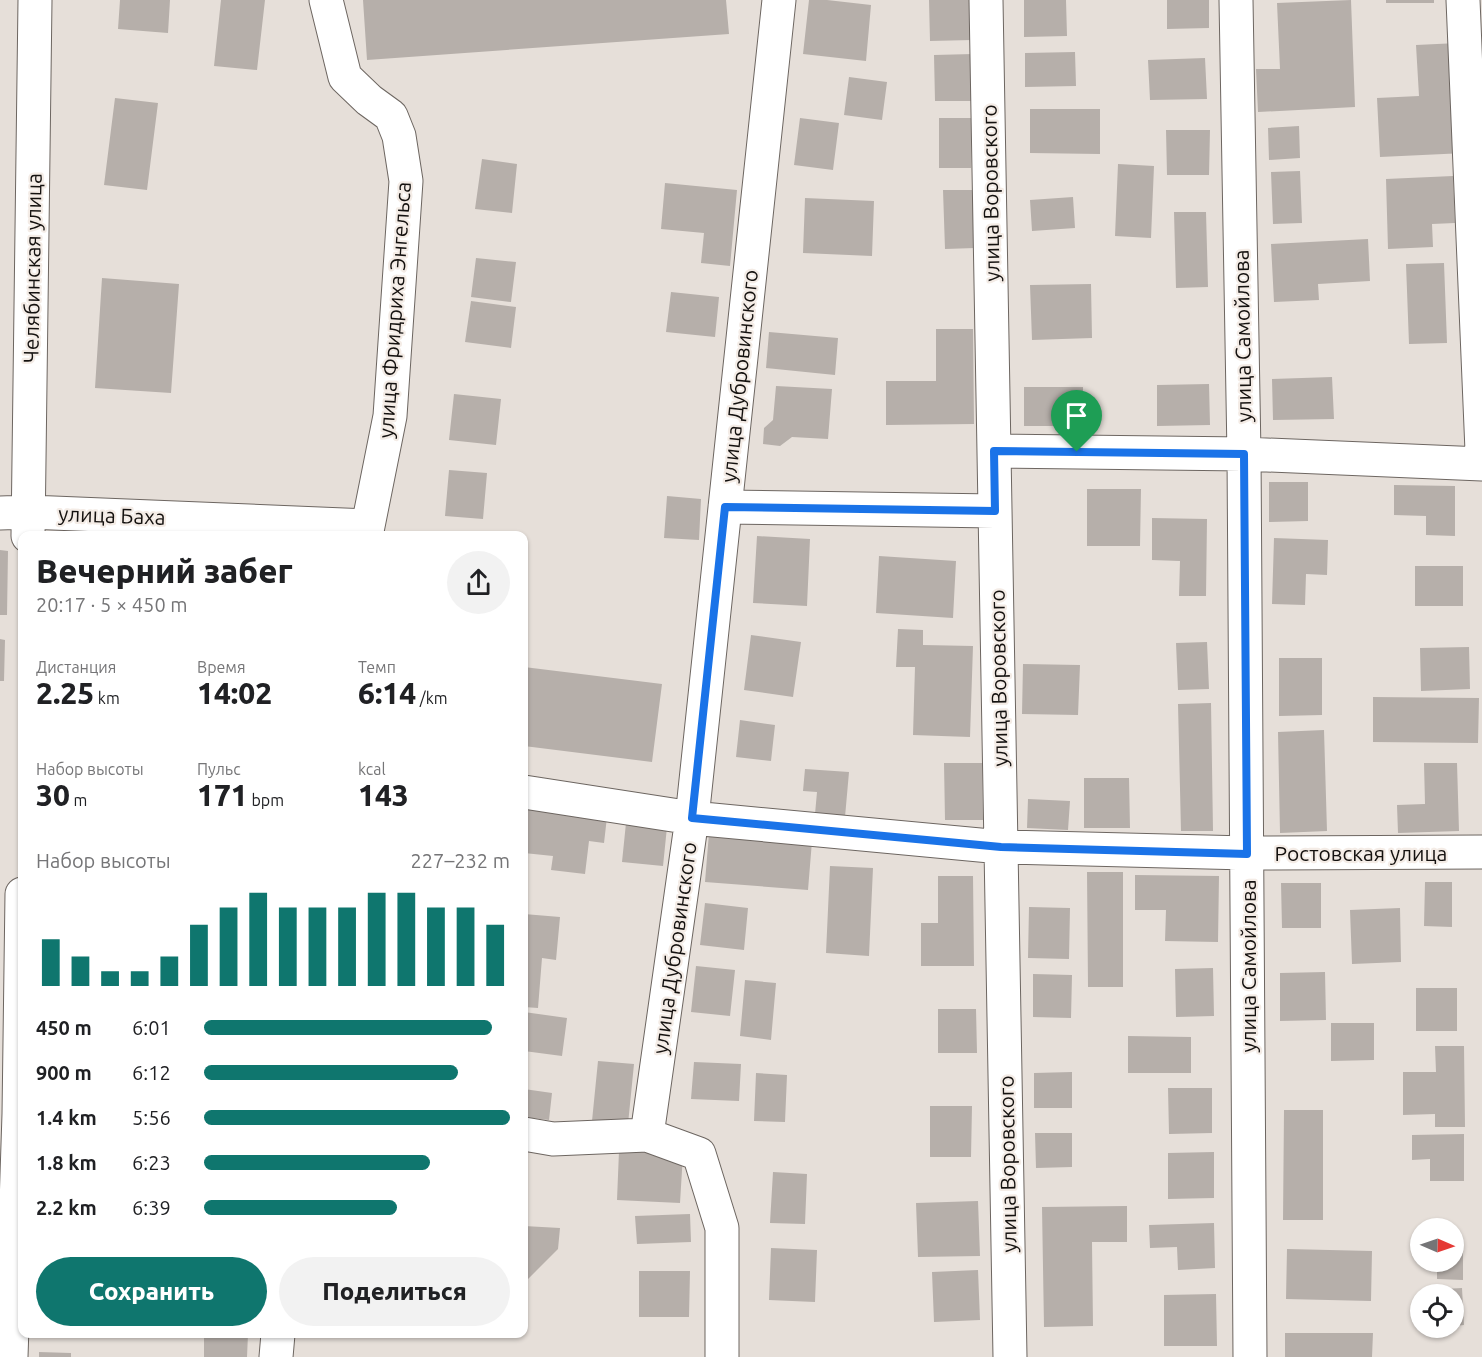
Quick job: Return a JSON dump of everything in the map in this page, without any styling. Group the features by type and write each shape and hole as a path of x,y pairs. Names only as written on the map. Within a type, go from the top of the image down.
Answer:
{"street":[{"name":"Челябинская улица","path":"19,520 35,0"},
{"name":"улица Фридриха Энгельса","path":"326,0 345,77 369,100 391,116 399,136 406,181 390,416 367,531"},
{"name":"улица Дубровинского","path":"647,1135 692,818 779,0"},
{"name":"улица Воровского","path":"986,0 1010,1357"},
{"name":"улица Самойлова","path":"1236,0 1244,454 1250,1357"},
{"path":"1463,0 1482,451"},
{"path":"994,451 1244,454 1482,464"},
{"path":"725,507 995,511"},
{"name":"улица Баха","path":"19,520 367,531"},
{"name":"Ростовская улица","path":"528,793 692,818 1001,847 1247,854 1482,852"},
{"path":"11,1357 14,1114 18,1004"},
{"path":"528,1135 553,1139 647,1135 699,1154 722,1228 722,1357"},
{"path":"276,1357 278,1338"}],"building":[{"path":"120,0 170,0 168,33 118,29"},
{"path":"221,0 265,0 257,70 214,66"},
{"path":"363,0 726,0 729,34 367,60"},
{"path":"809,0 871,5 866,61 803,54"},
{"path":"929,0 971,0 972,40 930,41"},
{"path":"1024,0 1066,0 1067,36 1024,37"},
{"path":"1167,0 1209,0 1209,28 1167,29"},
{"path":"1351,0 1355,107 1258,112 1256,69 1280,69 1277,3"},
{"path":"1386,0 1434,0 1434,3 1386,3"},
{"path":"1458,43 1465,153 1380,157 1377,98 1419,96 1416,45"},
{"path":"1075,52 1076,86 1025,87 1025,53"},
{"path":"973,54 974,101 935,101 934,55"},
{"path":"1205,58 1207,99 1150,100 1148,60"},
{"path":"849,77 887,82 882,120 844,115"},
{"path":"115,98 158,103 147,190 104,185"},
{"path":"1030,109 1100,109 1100,154 1030,153"},
{"path":"800,118 839,123 833,170 794,165"},
{"path":"939,118 971,118 971,168 939,168"},
{"path":"1299,126 1300,158 1269,160 1268,128"},
{"path":"1166,130 1210,130 1209,175 1167,175"},
{"path":"482,159 517,164 512,213 475,209"},
{"path":"1118,164 1154,166 1151,238 1115,236"},
{"path":"1300,171 1302,223 1273,224 1271,172"},
{"path":"1453,176 1455,223 1432,224 1433,247 1388,249 1386,179"},
{"path":"665,183 737,190 730,266 701,263 704,233 661,229"},
{"path":"943,190 973,190 975,248 945,249"},
{"path":"1073,197 1075,228 1032,231 1030,200"},
{"path":"805,198 874,201 872,256 803,253"},
{"path":"1174,212 1206,212 1208,287 1176,288"},
{"path":"1368,239 1370,281 1318,284 1319,300 1274,302 1271,244"},
{"path":"476,258 516,262 511,302 471,297"},
{"path":"1444,263 1447,343 1409,344 1406,264"},
{"path":"102,278 179,284 171,393 95,388"},
{"path":"1091,284 1092,338 1032,340 1030,285"},
{"path":"671,292 719,297 715,337 666,332"},
{"path":"471,301 516,307 511,348 465,342"},
{"path":"936,329 973,329 974,424 886,425 886,381 936,381"},
{"path":"769,332 838,338 835,375 766,368"},
{"path":"1332,377 1334,419 1273,420 1272,379"},
{"path":"1209,384 1210,425 1157,426 1157,385"},
{"path":"776,386 832,389 828,439 792,437 780,446 763,444 764,428 773,420"},
{"path":"1024,387 1083,387 1083,426 1024,426"},
{"path":"454,394 501,399 496,445 449,440"},
{"path":"449,470 487,473 483,519 445,516"},
{"path":"1269,482 1308,482 1308,521 1269,522"},
{"path":"1394,485 1455,486 1455,536 1426,535 1426,516 1394,515"},
{"path":"1087,489 1141,489 1140,546 1087,546"},
{"path":"667,496 701,499 699,540 664,538"},
{"path":"1152,518 1207,519 1206,596 1179,596 1180,561 1152,560"},
{"path":"757,536 810,539 807,606 753,603"},
{"path":"1274,538 1328,540 1327,575 1306,574 1305,605 1272,604"},
{"path":"0,550 8,551 7,615 0,615"},
{"path":"879,556 956,561 953,618 876,613"},
{"path":"1415,566 1463,566 1463,606 1415,606"},
{"path":"898,629 923,630 923,645 973,646 970,737 913,735 915,667 896,667"},
{"path":"751,635 801,642 793,697 744,690"},
{"path":"0,639 5,640 4,681 0,681"},
{"path":"1207,642 1209,689 1178,690 1176,643"},
{"path":"1469,647 1470,689 1421,691 1420,648"},
{"path":"1279,658 1322,658 1322,715 1279,716"},
{"path":"1023,664 1080,665 1078,715 1022,714"},
{"path":"528,667 662,684 652,762 528,746"},
{"path":"1373,697 1479,698 1478,743 1373,742"},
{"path":"1211,703 1213,831 1181,831 1178,704"},
{"path":"740,720 775,725 771,761 736,757"},
{"path":"1324,730 1327,831 1280,833 1278,732"},
{"path":"944,763 982,763 983,820 945,820"},
{"path":"1424,763 1457,763 1459,831 1398,833 1397,805 1425,804"},
{"path":"805,769 849,772 845,817 815,814 817,792 803,791"},
{"path":"1084,778 1129,778 1130,828 1084,828"},
{"path":"1028,799 1070,801 1068,830 1027,828"},
{"path":"528,807 607,817 604,843 589,841 585,874 551,870 553,856 528,853"},
{"path":"626,823 667,827 663,866 622,862"},
{"path":"709,833 812,841 808,890 705,882"},
{"path":"830,866 873,868 869,956 826,953"},
{"path":"1087,872 1123,872 1123,987 1088,987"},
{"path":"1135,875 1219,876 1218,942 1165,941 1166,910 1135,910"},
{"path":"938,876 973,876 974,966 921,966 921,923 938,923"},
{"path":"1425,882 1452,882 1452,927 1424,926"},
{"path":"1281,883 1321,883 1321,928 1282,928"},
{"path":"705,903 748,908 744,950 700,945"},
{"path":"1029,907 1070,908 1069,959 1028,958"},
{"path":"1400,908 1401,962 1352,964 1350,910"},
{"path":"528,914 560,917 556,960 542,958 538,1008 528,1007"},
{"path":"696,966 735,970 730,1016 691,1012"},
{"path":"1213,968 1214,1016 1176,1017 1175,969"},
{"path":"1325,972 1326,1020 1280,1021 1280,973"},
{"path":"1033,974 1072,975 1071,1018 1033,1017"},
{"path":"745,980 776,983 771,1040 740,1036"},
{"path":"1416,988 1457,988 1457,1031 1416,1031"},
{"path":"938,1009 976,1009 977,1053 938,1053"},
{"path":"528,1013 567,1018 562,1056 528,1052"},
{"path":"1331,1023 1374,1023 1374,1060 1331,1061"},
{"path":"1128,1036 1191,1037 1191,1073 1128,1073"},
{"path":"1435,1046 1464,1046 1465,1127 1435,1127 1435,1114 1403,1115 1403,1072 1436,1072"},
{"path":"598,1061 634,1064 628,1124 592,1121"},
{"path":"694,1062 741,1064 739,1101 691,1099"},
{"path":"1072,1072 1072,1108 1034,1108 1034,1073"},
{"path":"756,1073 787,1075 785,1122 754,1121"},
{"path":"1168,1088 1212,1088 1212,1133 1169,1134"},
{"path":"528,1090 552,1093 549,1120 528,1117"},
{"path":"930,1106 972,1106 971,1157 930,1157"},
{"path":"1284,1110 1323,1110 1323,1220 1283,1220"},
{"path":"1035,1133 1072,1133 1072,1167 1036,1168"},
{"path":"1464,1134 1464,1181 1430,1181 1430,1159 1412,1160 1412,1135"},
{"path":"619,1151 683,1154 680,1203 617,1200"},
{"path":"1214,1152 1214,1198 1168,1199 1168,1153"},
{"path":"773,1172 807,1174 805,1224 770,1223"},
{"path":"978,1201 980,1256 918,1257 916,1203"},
{"path":"1127,1206 1127,1242 1092,1242 1093,1326 1044,1327 1042,1207"},
{"path":"690,1214 691,1242 637,1244 635,1216"},
{"path":"1214,1223 1215,1268 1178,1270 1177,1247 1150,1248 1149,1225"},
{"path":"528,1226 560,1228 558,1249 528,1279"},
{"path":"771,1248 817,1250 815,1302 769,1300"},
{"path":"1287,1249 1372,1251 1371,1301 1286,1299"},
{"path":"978,1270 980,1320 934,1322 932,1272"},
{"path":"639,1271 690,1271 689,1317 639,1317"},
{"path":"1437,1272 1463,1272 1463,1280 1437,1279"},
{"path":"1216,1294 1217,1346 1164,1346 1164,1295"},
{"path":"1285,1333 1373,1333 1372,1357 1285,1357"},
{"path":"204,1338 248,1338 247,1357 204,1357"},
{"path":"39,1352 71,1353 71,1357 39,1357"}],"route":[{"path":"994,451 1077,452 1244,454 1247,854 1001,847 692,818 725,507 995,511 994,451"}]}
